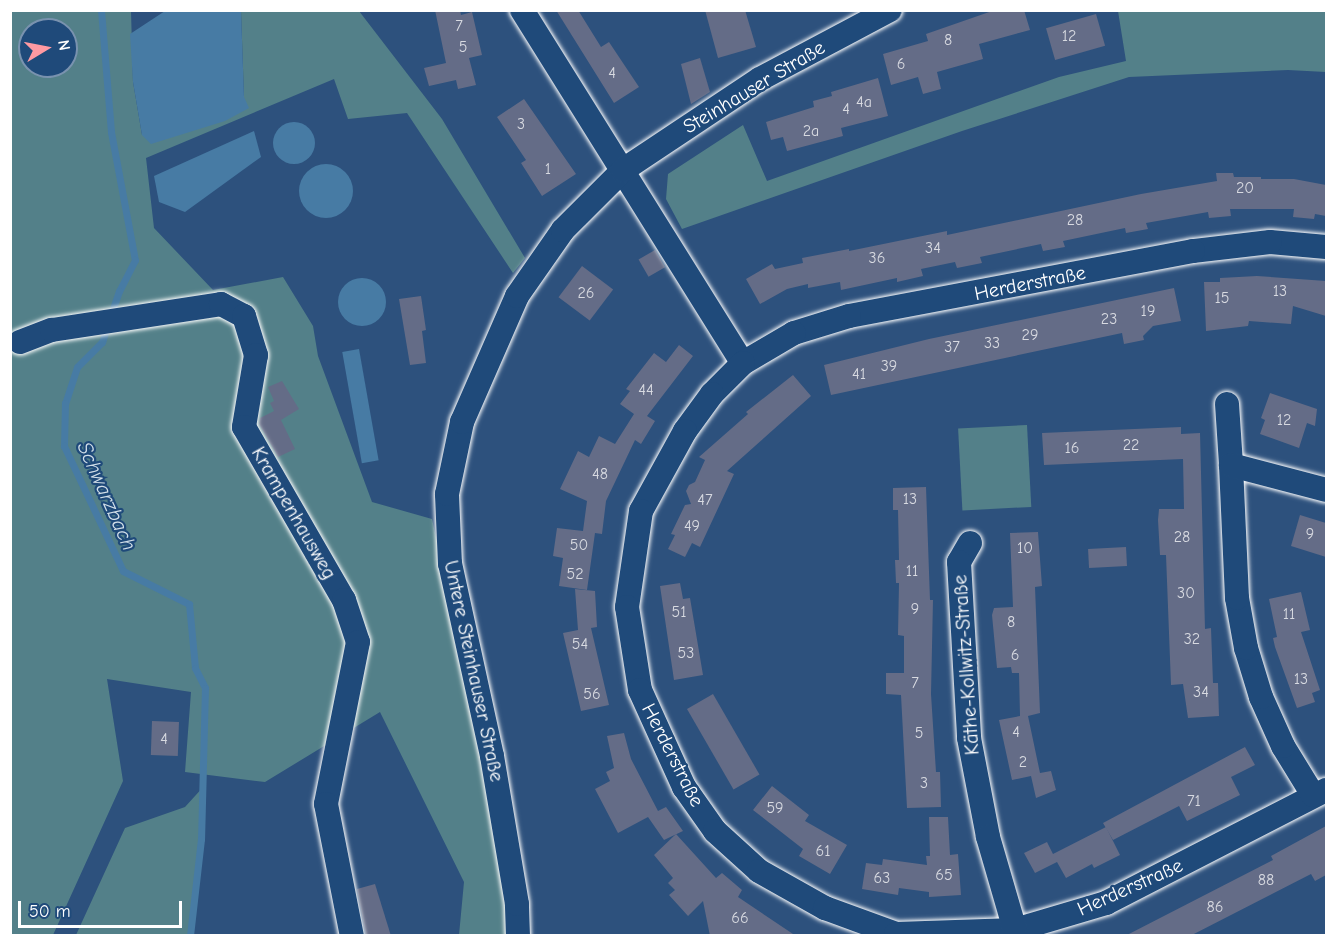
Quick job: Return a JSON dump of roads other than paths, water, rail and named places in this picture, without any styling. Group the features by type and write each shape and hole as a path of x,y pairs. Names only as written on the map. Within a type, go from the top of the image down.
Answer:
{"street":[{"path":"522,10 743,363"},
{"name":"Steinhauser Straße","path":"623,170 760,79 890,10"},
{"name":"Untere Steinhauser Straße","path":"519,936 517,904 492,756 450,564 447,494 462,422 517,296 563,230 623,170"},
{"name":"Herderstraße","path":"1320,793 1106,903 1015,930 896,934 825,908 768,876 715,831 684,787 653,724 640,690 627,607 641,511 685,431 712,394 743,363 794,333 849,316 1193,250 1270,242 1326,247"},
{"name":"Krampenhausweg","path":"20,342 52,330 94,322 221,304 244,316 256,356 244,428 344,600 358,642 326,804 352,936"},
{"path":"1227,404 1237,598 1246,648 1261,697 1279,736 1320,793"},
{"path":"1230,465 1326,490"},
{"name":"Käthe-Kollwitz-Straße","path":"970,543 959,562 969,738 988,837 1015,930"}],"water":[{"path":"165,11 241,11 244,97 249,108 225,121 151,144 142,135 133,82 130,34"},
{"path":"294,122 302,123 309,128 314,135 314,151 309,158 302,163 294,164 286,163 279,158 274,151 273,143 274,135 279,128 286,123"},
{"path":"254,131 261,157 185,212 159,202 154,176"},
{"path":"326,164 336,166 345,172 351,181 353,191 351,201 345,210 336,216 326,218 316,216 307,210 301,201 299,191 301,181 307,172 316,166"},
{"path":"357,278 367,278 379,285 386,297 386,307 379,319 367,326 357,326 342,315 338,307 338,297 349,282"},
{"path":"359,349 379,460 362,463 342,352"}],"waterway":[{"name":"Schwarzbach","path":"101,10 111,132 135,260 119,291 110,317"},
{"name":"Schwarzbach","path":"107,327 102,342 77,367 65,403 64,446 123,571 189,604 195,668 205,688 201,839 190,936"}]}
